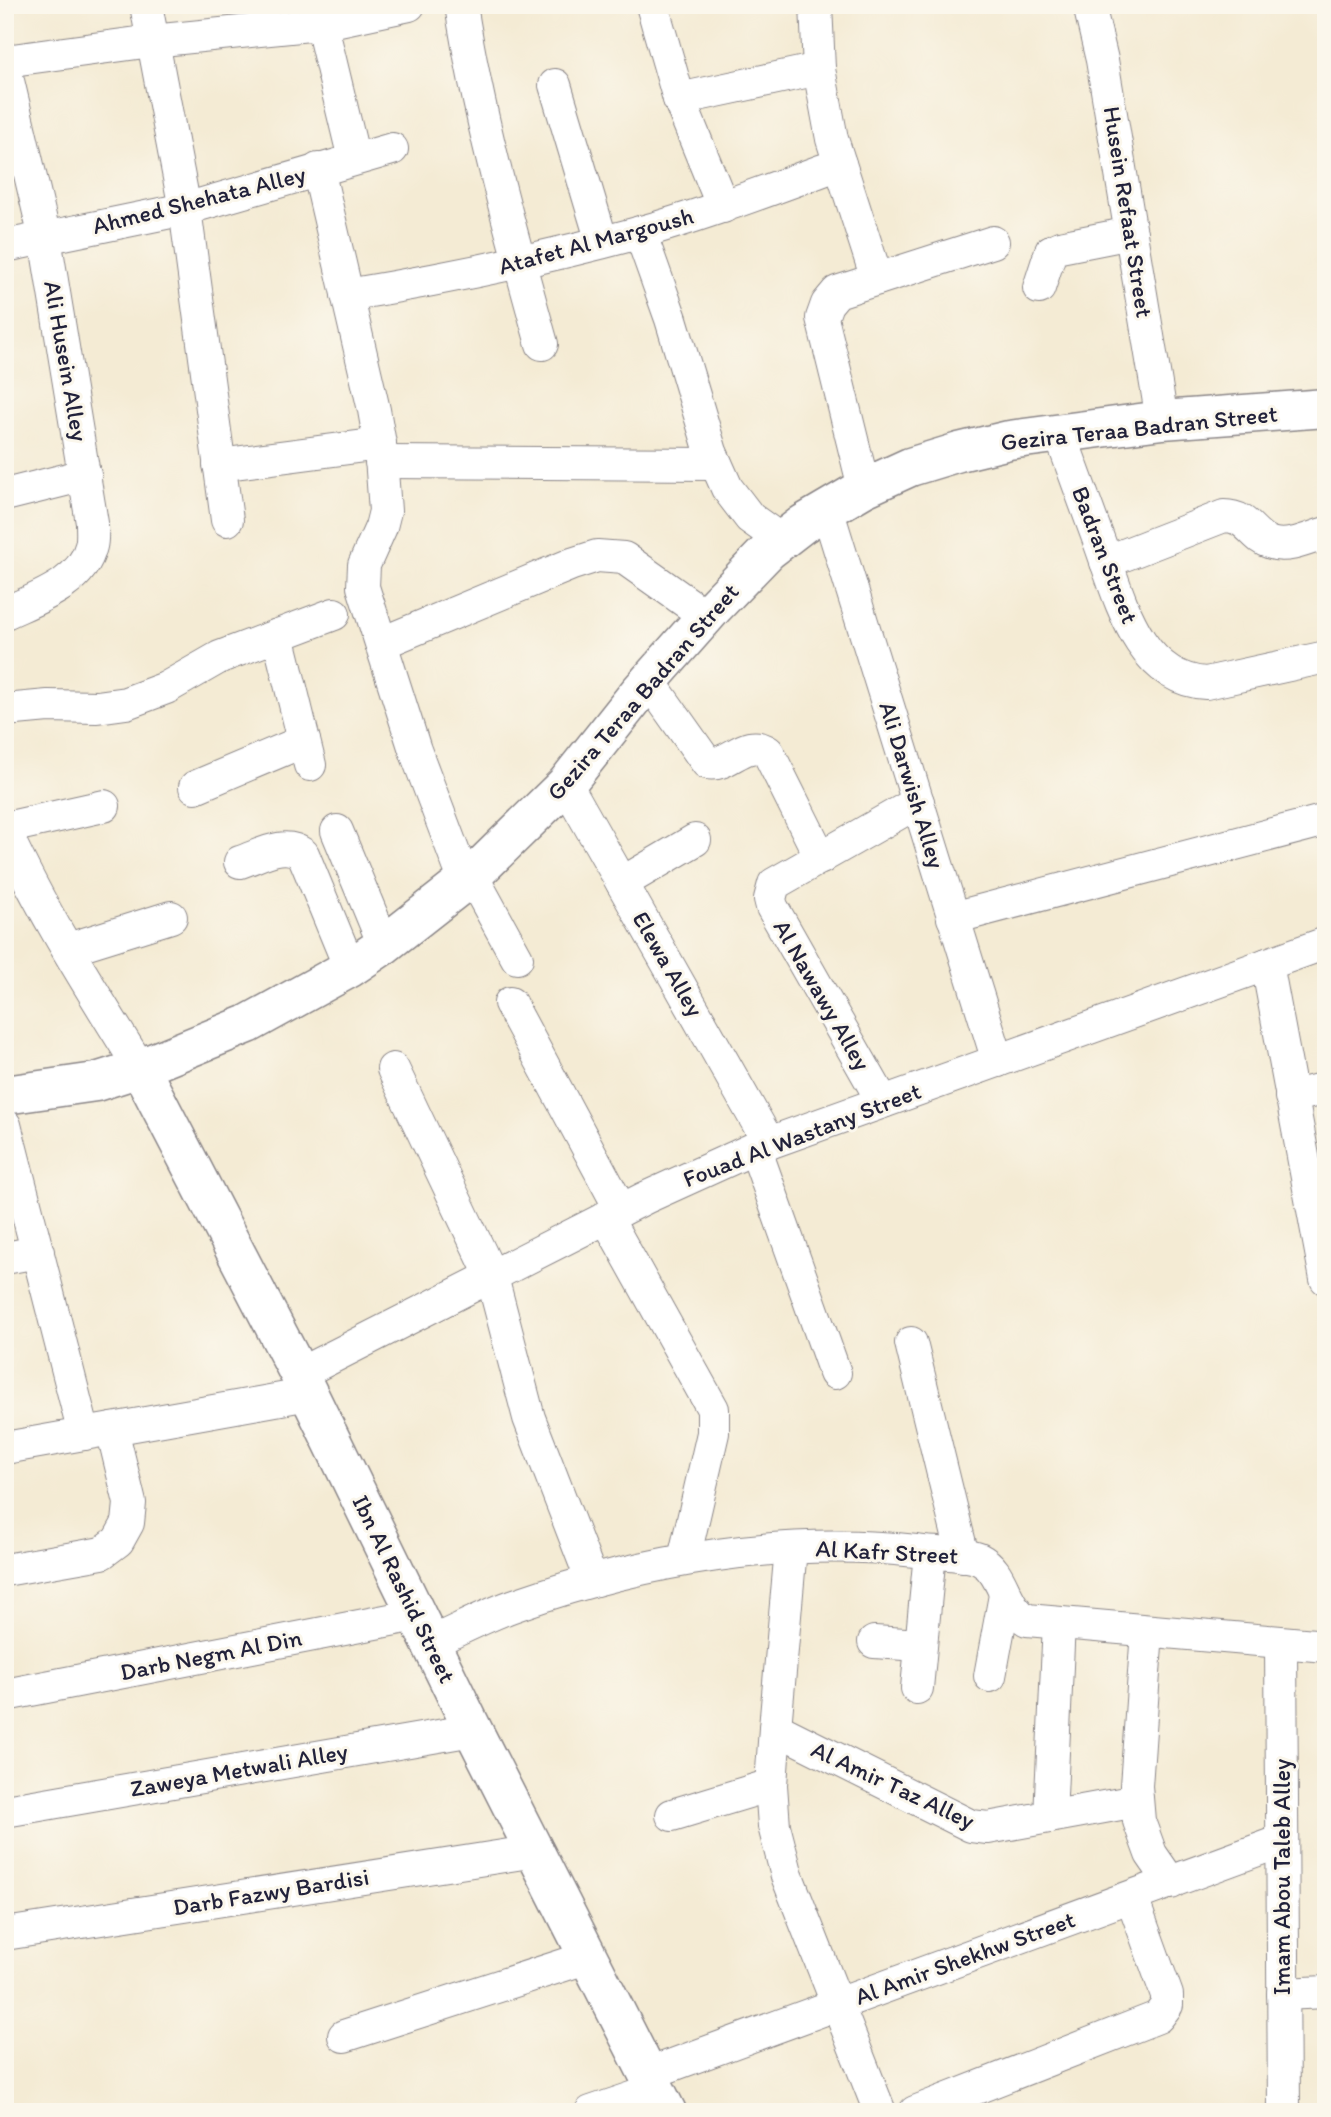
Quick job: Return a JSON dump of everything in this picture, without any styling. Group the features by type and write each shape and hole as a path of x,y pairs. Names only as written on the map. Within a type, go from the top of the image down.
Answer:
{"street":[{"path":"146,5 185,209 226,520"},
{"path":"5,61 319,15 409,5"},
{"path":"461,5 469,59 483,122 542,344"},
{"path":"652,5 679,99 723,207"},
{"path":"816,5 819,69 840,164 877,279"},
{"name":"Husein Refaat Street","path":"1089,5 1102,60 1162,420"},
{"path":"319,15 354,159"},
{"name":"Ali Husein Alley","path":"5,68 45,237 92,523 91,546 81,567 55,589 5,613"},
{"path":"679,99 819,69"},
{"path":"555,85 601,242"},
{"name":"Ahmed Shehata Alley","path":"5,246 185,209 392,149"},
{"name":"Atafet Al Margoush","path":"347,295 520,263 640,232 723,207 840,164"},
{"path":"318,169 374,410 380,453 385,511 363,565 363,587 415,750 468,879 517,958"},
{"path":"640,232 671,319 716,464 727,488 750,518 781,540"},
{"path":"1039,288 1051,251 1131,233"},
{"path":"864,488 822,318 827,303 837,292 993,242"},
{"name":"Gezira Teraa Badran Street","path":"5,1095 96,1082 140,1068 248,1024 350,968 384,945 468,879 566,784 649,681 706,617 781,540 864,488 910,467 1009,440 1162,420 1326,408"},
{"name":"Badran Street","path":"1060,434 1128,622 1151,656 1174,675 1189,682 1206,682 1326,657"},
{"path":"219,465 380,453 716,464"},
{"path":"5,495 85,475"},
{"name":"Ali Darwish Alley","path":"827,509 998,1061"},
{"path":"1106,562 1224,516 1240,518 1272,544 1290,544 1326,533"},
{"path":"382,643 597,556 624,558 706,617"},
{"path":"5,710 48,706 97,707 126,703 166,688 220,657 334,614"},
{"path":"195,787 307,753 278,635"},
{"path":"649,681 707,763 719,763 748,747 768,751 821,858"},
{"name":"Elewa Alley","path":"566,784 762,1146 835,1373"},
{"name":"Al Nawawy Alley","path":"883,1102 772,907 770,899 774,884 918,802"},
{"path":"104,806 5,829 14,873 68,949 140,1068"},
{"path":"953,918 1326,820"},
{"path":"337,831 384,945"},
{"path":"621,883 695,840"},
{"path":"240,862 284,846 303,853 350,968"},
{"path":"68,949 171,917"},
{"name":"Fouad Al Wastany Street","path":"5,1448 98,1431 304,1384 492,1277 614,1214 762,1146 1326,943"},
{"path":"1267,964 1326,1277"},
{"path":"510,1003 713,1409 713,1433 684,1559"},
{"name":"Ibn Al Rashid Street","path":"140,1068 304,1384 473,1730 657,2092"},
{"path":"393,1069 492,1277 529,1418 592,1581"},
{"path":"1292,1097 1326,1088"},
{"path":"5,1125 38,1252 98,1431 130,1503 128,1523 118,1541 102,1553 5,1570"},
{"path":"5,1258 38,1252"},
{"path":"911,1343 963,1556"},
{"name":"Al Kafr Street","path":"423,1629 516,1605 592,1581 684,1559 791,1548 885,1547 978,1558 991,1568 1000,1580 1005,1595 1017,1614 1027,1619 1326,1646"},
{"path":"791,1548 771,1786 774,1826 787,1876 880,2112"},
{"path":"916,1688 930,1553"},
{"path":"990,1676 1005,1595"},
{"path":"1050,1817 1059,1623"},
{"name":"Darb Negm Al Din","path":"5,1695 423,1629"},
{"path":"1147,1631 1137,1801 1139,1821 1151,1854 1171,1883"},
{"path":"874,1642 921,1645"},
{"name":"Imam Abou Taleb Alley","path":"1281,1643 1284,2112"},
{"name":"Al Amir Taz Alley","path":"775,1728 971,1826 988,1828 1137,1801"},
{"name":"Zaweya Metwali Alley","path":"5,1811 473,1730"},
{"path":"672,1815 771,1786"},
{"name":"Al Amir Shekhw Street","path":"591,2112 657,2092 838,2005 1282,1841"},
{"name":"Darb Fazwy Bardisi","path":"5,1934 536,1851"},
{"path":"915,2112 1152,2022 1164,2012 1167,1995 1132,1898"},
{"path":"345,2036 589,1957"},
{"path":"1283,1994 1326,1992"}]}
